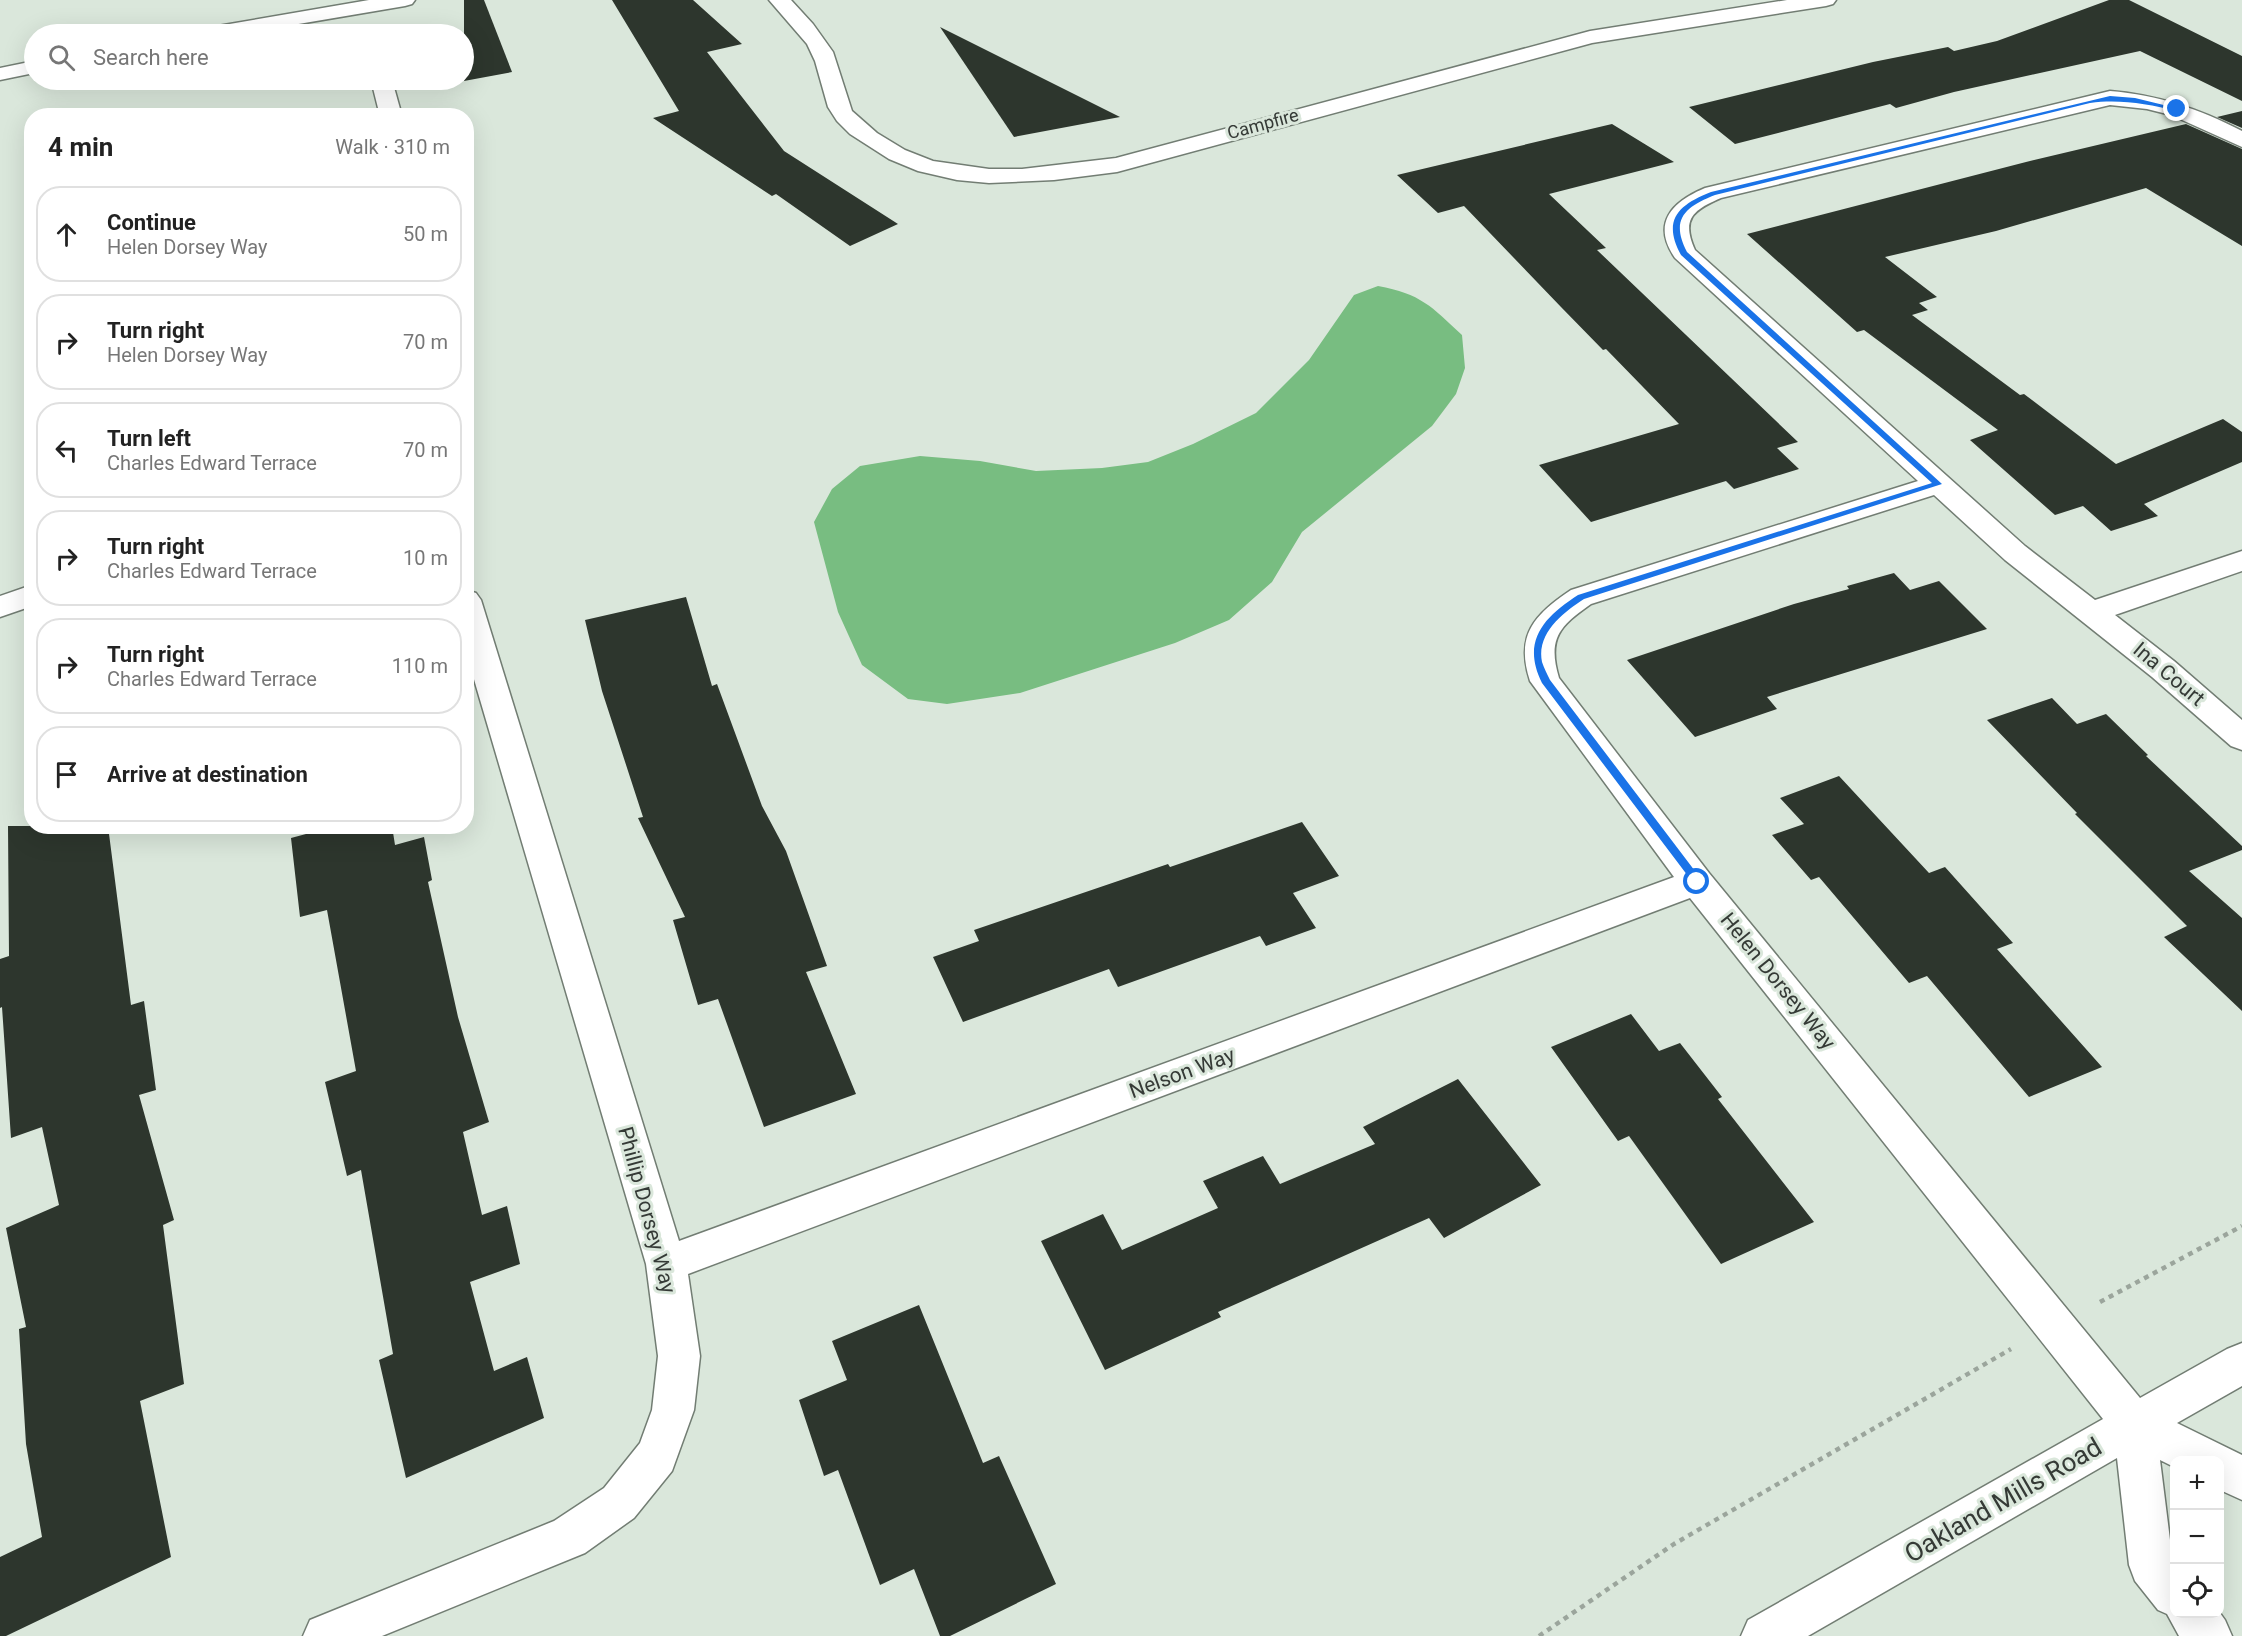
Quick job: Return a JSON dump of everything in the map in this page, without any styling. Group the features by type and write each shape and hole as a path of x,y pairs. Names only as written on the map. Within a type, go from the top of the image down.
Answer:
{"street":[{"path":"275,24 364,11 405,0"},
{"name":"Campfire","path":"779,0 813,37 825,61 832,91 843,113 858,129 880,146 907,159 968,174 1004,177 1072,172 1117,165 1590,37 1787,3 1826,0"},
{"path":"0,74 24,69"},
{"path":"384,90 389,108"},
{"name":"Ina Court","path":"2242,140 2203,119 2177,109 2156,103 2110,98 1713,193 1693,201 1682,211 1675,224 1677,239 1684,253 1938,484 2015,553 2093,612 2204,703 2242,738"},
{"name":"Helen Dorsey Way","path":"1938,484 1581,597 1559,611 1547,626 1537,661 1545,681 1697,882 2135,1425"},
{"path":"2093,612 2242,561"},
{"path":"0,606 24,598"},
{"name":"Phillip Dorsey Way","path":"326,1636 568,1537 619,1503 657,1456 673,1410 679,1356 666,1264 474,627"},
{"name":"Nelson Way","path":"666,1264 1697,882"},
{"name":"Oakland Mills Road","path":"1764,1636 2242,1363"},
{"path":"2135,1425 2196,1456"},
{"path":"2135,1425 2151,1565 2170,1588"},
{"path":"2224,1469 2242,1478"},
{"path":"2193,1618 2208,1636"}],"path":[{"path":"2096,1304 2242,1226"},
{"path":"1539,1636 1674,1544 2007,1352"}],"shaded area":[{"path":"1378,286 1415,297 1442,316 1462,335 1465,368 1456,394 1432,426 1302,532 1272,582 1229,620 1175,643 1020,693 947,704 908,699 862,665 838,612 814,522 832,489 860,466 920,456 980,461 1036,471 1102,468 1148,462 1193,444 1256,413 1309,360 1354,295"}],"building":[{"path":"464,0 484,0 512,72 474,79 474,24 464,24"},
{"path":"612,0 693,0 742,44 707,52 784,151 898,224 850,246 776,194 772,196 653,118 679,111"},
{"path":"2109,0 2129,0 2242,56 2242,101 2140,51 1954,92 1896,108 1890,104 1735,144 1689,107 1873,62 1948,47 1954,51 1997,41"},
{"path":"940,27 1120,117 1014,137"},
{"path":"2242,111 2242,128 2217,117"},
{"path":"1612,124 1674,162 1549,194 1606,248 1597,250 1798,442 1777,448 1799,469 1734,489 1726,481 1591,522 1539,465 1679,424 1606,349 1603,350 1464,206 1438,213 1397,175"},
{"path":"2186,124 2242,149 2242,246 2146,188 1996,231 1885,257 1937,297 1919,303 1928,310 1912,315 2020,395 2024,394 2116,464 2223,419 2242,432 2242,462 2144,504 2158,516 2111,531 2083,506 2055,515 1970,440 1998,430 1864,330 1857,332 1747,234 2026,162"},
{"path":"1894,573 1910,590 1939,581 1987,629 1767,697 1777,709 1695,737 1627,660 1794,604 1849,589 1847,586"},
{"path":"686,597 712,686 717,684 762,806 786,851 827,966 806,972 856,1094 764,1127 718,999 698,1005 673,920 685,917 638,818 643,817 602,691 585,620"},
{"path":"2052,698 2077,724 2106,714 2148,755 2146,756 2242,846 2242,850 2189,871 2242,918 2242,1011 2164,937 2187,926 2075,814 2077,813 1987,720"},
{"path":"1839,776 1929,873 1945,867 2013,943 1997,949 2102,1067 2029,1097 1927,976 1909,983 1819,877 1811,880 1772,835 1804,824 1780,798"},
{"path":"1302,822 1339,876 1293,893 1316,928 1266,946 1260,936 1118,987 1109,969 963,1022 933,957 979,941 974,930 1168,864 1170,867"},
{"path":"8,826 24,826 24,834 109,834 131,1005 144,1001 156,1090 139,1095 174,1220 163,1225 184,1384 140,1401 171,1557 6,1636 0,1636 0,1557 42,1537 26,1444 19,1329 26,1327 6,1228 59,1205 42,1127 11,1138 2,1007 0,1008 0,959 9,956"},
{"path":"306,834 393,834 395,845 424,837 432,880 428,882 458,1017 489,1122 463,1132 482,1215 507,1206 520,1264 470,1282 494,1371 527,1357 544,1418 406,1478 379,1360 393,1354 361,1170 347,1176 325,1082 356,1071 327,910 300,917 291,838"},
{"path":"1631,1014 1659,1051 1680,1043 1722,1097 1718,1099 1814,1222 1721,1264 1629,1136 1618,1141 1551,1047"},
{"path":"1458,1079 1541,1185 1444,1238 1429,1218 1218,1312 1221,1317 1105,1370 1041,1241 1103,1214 1122,1250 1218,1208 1203,1181 1263,1156 1280,1184 1375,1144 1363,1127"},
{"path":"919,1305 983,1463 999,1456 1056,1584 950,1636 940,1636 914,1569 880,1585 838,1470 824,1476 799,1400 847,1380 832,1341"}],"route":[{"path":"1697,882 1545,681 1537,661 1547,626 1559,611 1581,597 1938,484 1684,253 1677,239 1675,224 1682,211 1693,201 1713,193 2090,102 2110,98 2135,100 2177,109"}]}
